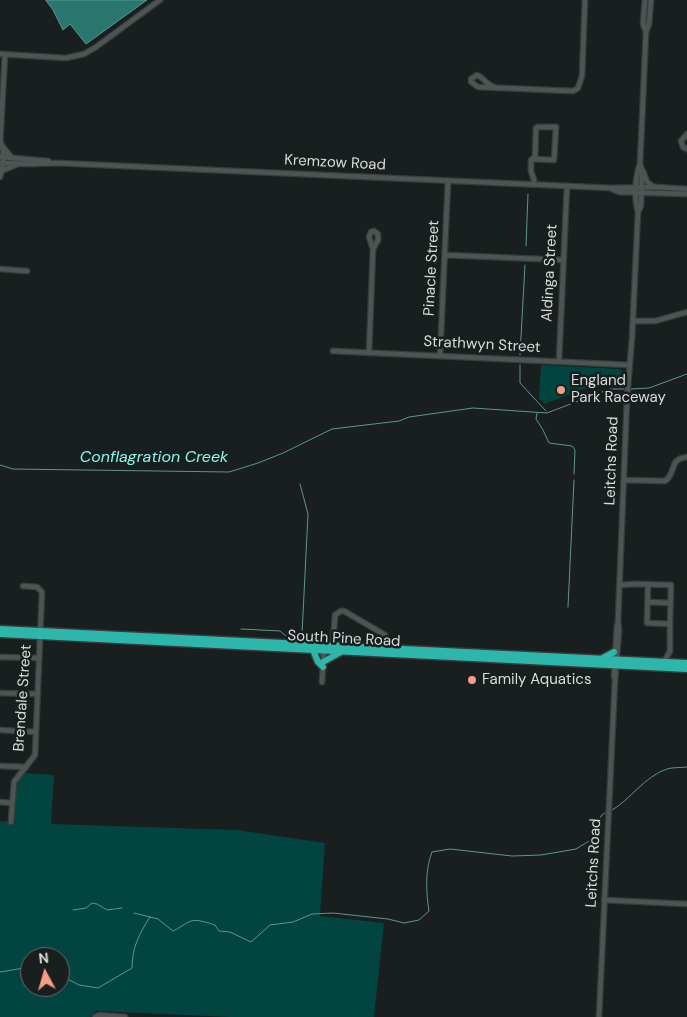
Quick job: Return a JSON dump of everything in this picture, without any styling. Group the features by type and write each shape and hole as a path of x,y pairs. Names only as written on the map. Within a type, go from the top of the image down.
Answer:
{"highway":[{"name":"South Pine Road","path":"0,629 313,650 333,646 390,648 468,655"},
{"name":"South Pine Road","path":"0,634 41,633 324,648 342,652 468,655 687,669"},
{"path":"313,650 318,662 323,665 342,652"},
{"path":"600,660 614,652"},
{"name":"South Pine Road","path":"527,658 600,660 615,663 687,663"}],"street":[{"path":"1,174 3,54 66,58 84,54 96,48 160,0"},
{"path":"497,88 486,83 480,76 473,76 471,79 471,82 478,87 497,88 573,91 578,88 582,76 585,0"},
{"name":"Leitchs Road","path":"615,663 619,630 624,480 638,212 641,206 638,170 640,164 646,32 649,24 651,0"},
{"name":"Leitchs Road","path":"645,2 643,24 646,32"},
{"path":"533,159 554,160 556,127 538,126 536,128 535,157 531,160 531,171 534,180"},
{"path":"687,134 681,141 683,147 687,149"},
{"path":"1,145 12,158"},
{"name":"Kremzow Road","path":"1,160 12,158 36,159 57,163"},
{"name":"Kremzow Road","path":"1,160 17,164 57,163 611,188 687,194"},
{"path":"1,174 17,164"},
{"name":"Leitchs Road","path":"639,190 642,170 640,164"},
{"path":"642,170 647,182 655,187"},
{"name":"Pinacle Street","path":"440,356 448,181"},
{"name":"Aldinga Street","path":"559,361 567,186"},
{"name":"Kremzow Road","path":"639,190 655,187 687,189"},
{"path":"369,353 373,248"},
{"path":"445,255 564,260"},
{"path":"0,269 26,271"},
{"path":"633,321 655,321 687,312"},
{"name":"Strathwyn Street","path":"333,351 630,365"},
{"path":"624,480 665,481 672,473 674,463 680,458 687,458"},
{"path":"648,584 647,623 670,624"},
{"path":"620,585 671,585 670,651 664,662"},
{"name":"Brendale Street","path":"11,822 14,782 34,755 38,694 42,590 37,587 23,586"},
{"path":"648,602 670,603"},
{"path":"333,646 335,615 344,611 385,635 390,648"},
{"name":"Leitchs Road","path":"599,1017 615,680 615,630 618,621"},
{"path":"322,682 324,648"},
{"path":"0,657 39,658"},
{"path":"0,692 38,694"},
{"path":"0,730 36,732"},
{"path":"0,766 26,767"},
{"path":"0,802 12,803"},
{"path":"604,900 687,904"},
{"path":"94,1017 99,1015 125,1017"}],"shaded area":[{"path":"46,0 147,0 86,44 70,24 63,30"},
{"name":"England Park Raceway","path":"541,365 620,369 625,373 624,381 607,380 544,404 539,398"},
{"path":"24,773 54,775 51,824 237,830 325,843 320,916 384,923 374,1017 230,1017 96,1011 90,1017 0,1017 0,821 13,822 15,786"}],"waterway":[{"path":"526,246 528,194"},
{"path":"520,355 525,265"},
{"path":"520,365 520,383 546,411"},
{"name":"Conflagration Creek","path":"631,389 649,388 687,374"},
{"name":"Conflagration Creek","path":"0,465 13,469 229,472 283,453 332,429 399,421 409,417 473,408 547,413 610,389 624,389"},
{"path":"537,413 536,419 549,443 572,446 575,450 574,474"},
{"path":"568,607 574,480"},
{"path":"241,629 280,631 286,636 299,637 302,634 308,514 300,484"},
{"path":"612,810 659,772 669,768 687,767"},
{"path":"134,913 158,919 173,931 191,921 197,920 215,925 219,931 230,932 251,942 270,925 293,922 312,914 333,913 388,919 404,923 419,920 429,911 427,881 428,866 432,852 450,849 512,856 541,855 576,849 589,841 597,831 601,816 606,812"},
{"path":"73,910 86,908 92,903 107,910 122,908"},
{"path":"70,980 79,985 98,988 132,968 133,954 137,941 150,917"},
{"path":"0,972 20,969"}],"place":[{"name":"England Park Raceway","path":"561,390"},
{"name":"Family Aquatics","path":"472,680"}]}
